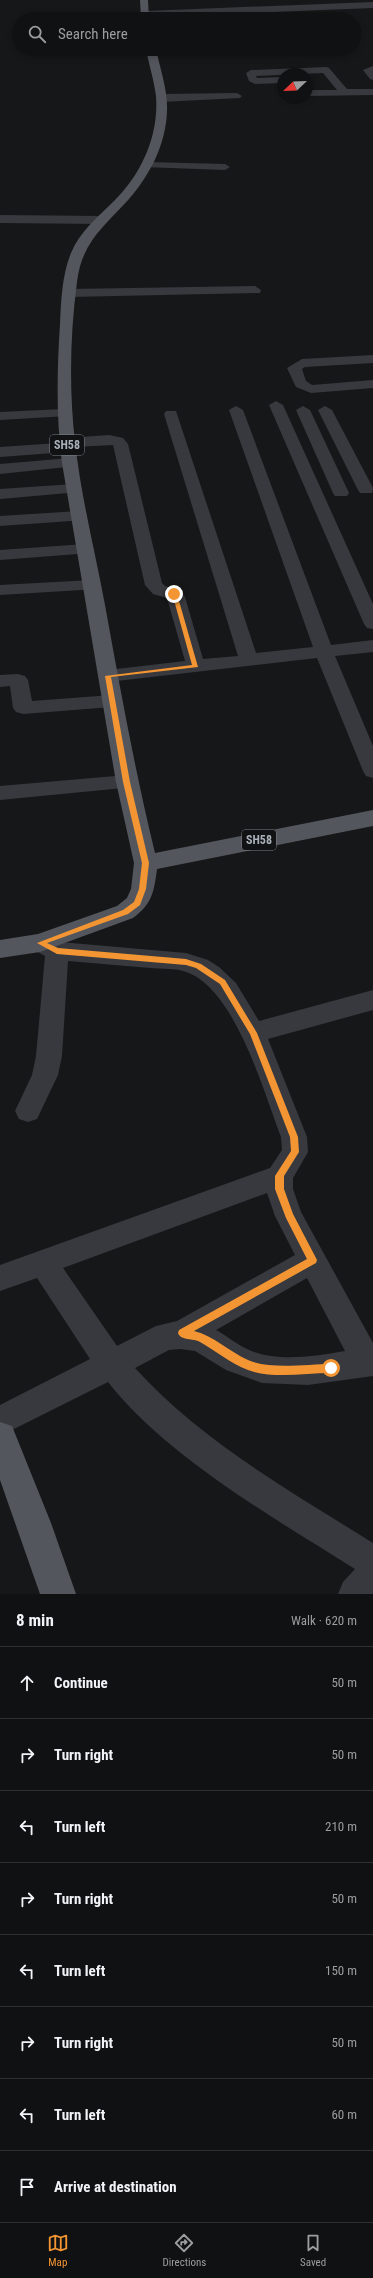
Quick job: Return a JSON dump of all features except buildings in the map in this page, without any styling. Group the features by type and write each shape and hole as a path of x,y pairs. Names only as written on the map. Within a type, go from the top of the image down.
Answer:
{"main road":[{"path":"144,0 145,12"},
{"name":"SH58","path":"153,56 162,98 159,128 147,165 135,184 81,244 73,263 69,293 63,408 74,489 112,701 127,782 146,863 373,818"},
{"path":"0,949 49,947 126,912 137,903 143,889 146,863"},
{"path":"0,1438 34,1523 58,1594"}],"street":[{"path":"249,12 373,6"},
{"path":"373,69 368,70 373,77"},
{"path":"313,70 326,70 344,92"},
{"path":"277,71 251,72 252,79 255,80 277,80"},
{"path":"313,79 334,79"},
{"path":"313,93 373,92"},
{"path":"162,98 250,96"},
{"path":"147,165 225,166"},
{"path":"0,219 103,220"},
{"path":"69,293 255,290"},
{"path":"373,359 302,364 294,368 300,384 304,388 311,389 373,384"},
{"path":"276,405 373,624"},
{"path":"0,406 63,408"},
{"path":"0,416 63,408"},
{"path":"236,410 324,651 373,771"},
{"path":"303,410 341,493"},
{"path":"316,495 370,490 326,410"},
{"path":"171,414 249,660"},
{"path":"0,452 109,440 118,441 120,444 154,585 159,590 174,594 176,597 196,666"},
{"path":"0,468 70,464"},
{"path":"0,494 74,489"},
{"path":"0,521 79,516"},
{"path":"0,555 85,549"},
{"path":"0,590 92,585"},
{"path":"108,676 373,646"},
{"path":"0,681 18,680 23,708 112,701"},
{"path":"0,793 127,782"},
{"path":"28,1111 45,1075 49,1056 49,947 186,962 198,966 223,982 253,1033 294,1137 295,1152 280,1176 279,1189 289,1216 370,1362 308,1370 250,1366 230,1356 201,1337 183,1333"},
{"path":"253,1033 373,1000"},
{"path":"0,1278 280,1176"},
{"path":"0,1421 166,1336 183,1333 313,1260"},
{"path":"43,1263 112,1364 133,1388 179,1430 248,1482 373,1562"},
{"path":"355,1594 373,1574"}],"route":[{"path":"174,594 196,666 108,676 127,782 146,863 143,889 137,903 126,912 40,943 57,951 186,962 210,972 223,982 253,1033 294,1137 295,1152 280,1176 279,1189 289,1216 313,1260 183,1333 201,1337 230,1356 250,1366 275,1369 308,1370 331,1368"}]}
